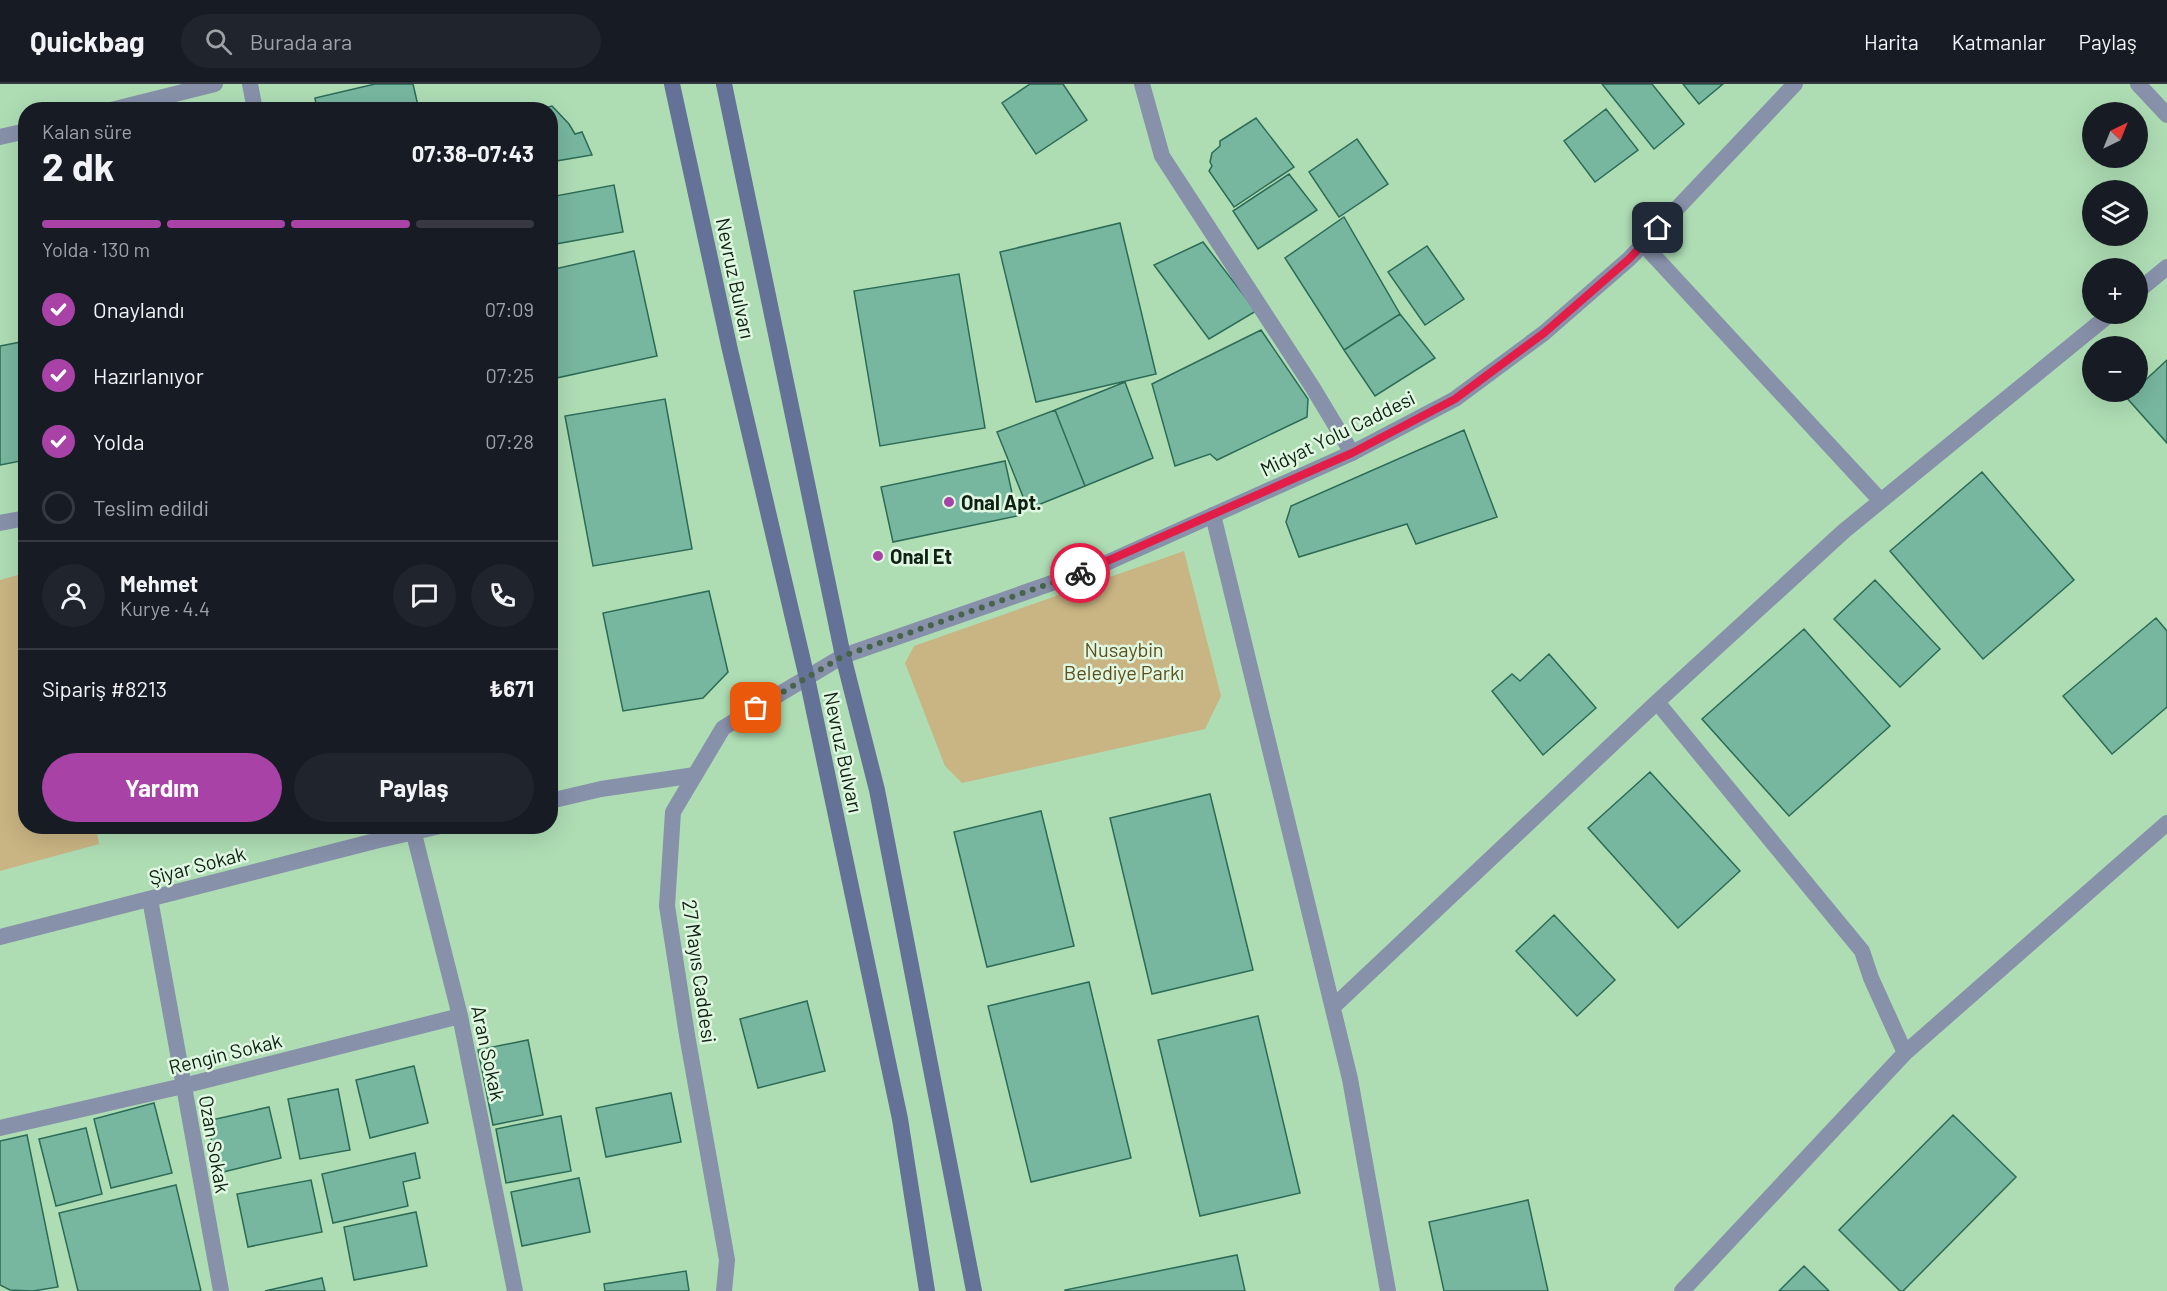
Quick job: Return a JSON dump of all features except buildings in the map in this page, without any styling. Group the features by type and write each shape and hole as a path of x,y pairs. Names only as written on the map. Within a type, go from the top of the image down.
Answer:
{"main road":[{"name":"Nevruz Bulvarı","path":"672,84 730,350 807,678 900,1119 927,1291"},
{"name":"Nevruz Bulvarı","path":"724,84 843,656 877,790 974,1291"}],"street":[{"path":"143,102 215,84"},
{"path":"250,84 253,102"},
{"path":"1142,84 1162,156 1313,388 1352,453"},
{"name":"Midyat Yolu Caddesi","path":"807,678 843,656 1095,568 1352,453 1455,399 1544,333 1629,259 1795,84"},
{"path":"2138,84 2167,115"},
{"path":"0,137 18,133"},
{"path":"1643,244 1881,501"},
{"path":"2148,283 2167,267"},
{"path":"1333,1007 1657,702 1844,531 2098,324"},
{"path":"1213,515 1350,1079 1388,1291"},
{"path":"0,523 18,520"},
{"name":"27 Mayıs Caddesi","path":"724,1291 727,1260 687,1035 667,906 674,812 723,728 807,678"},
{"path":"1657,702 1862,951 1871,978 1905,1053"},
{"path":"558,799 601,789 695,775"},
{"path":"1682,1291 1905,1053 2167,823"},
{"name":"Şiyar Sokak","path":"0,937 399,834"},
{"name":"Aran Sokak","path":"414,834 460,1016 515,1291"},
{"name":"Ozan Sokak","path":"150,899 221,1291"},
{"name":"Rengin Sokak","path":"0,1128 183,1086 460,1016"}],"green space":[{"name":"Nusaybin Belediye Parkı","path":"1184,551 1221,696 1205,729 962,783 945,766 905,663 914,646"},
{"path":"18,575 18,834 97,834 99,844 0,871 0,580"}],"way so far":[{"path":"756,708 843,656 1080,573"}],"place":[{"name":"Onal Apt.","path":"949,502"},
{"name":"Onal Et","path":"878,556"}],"route":[{"path":"1080,573 1352,453 1455,399 1544,333 1629,259 1658,228"}]}
